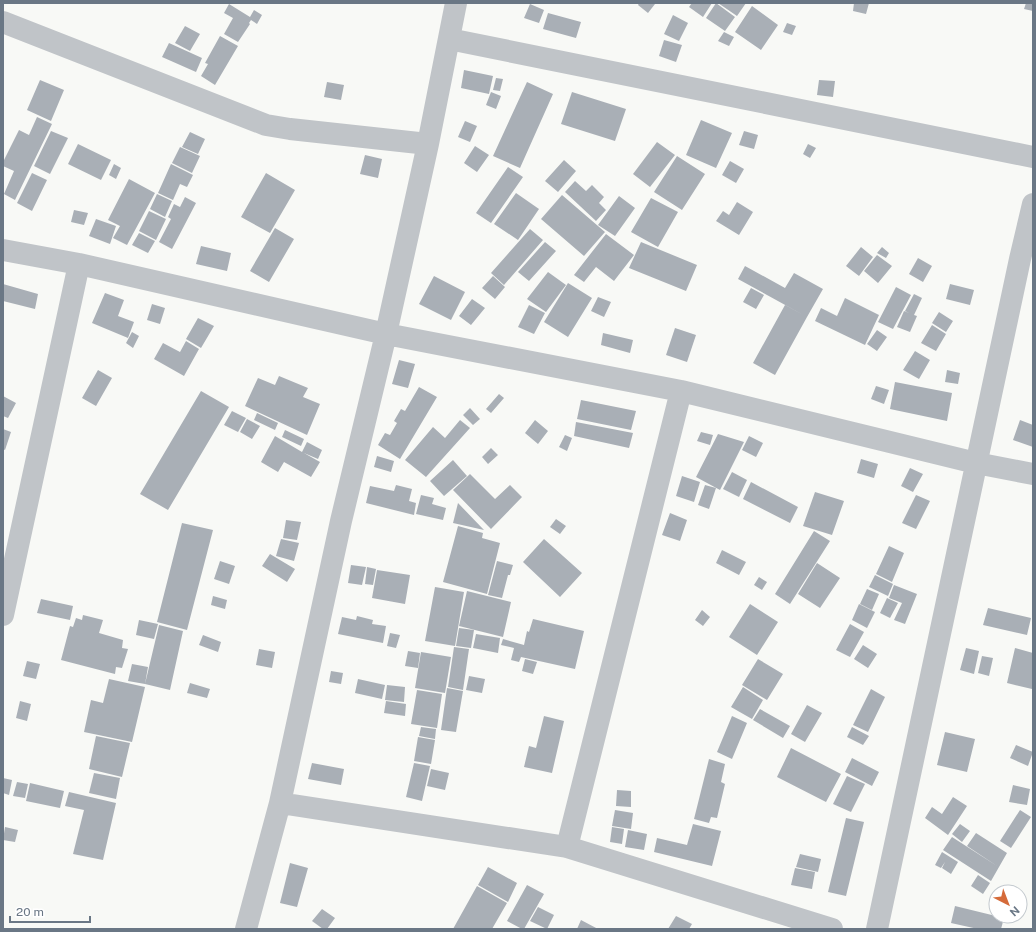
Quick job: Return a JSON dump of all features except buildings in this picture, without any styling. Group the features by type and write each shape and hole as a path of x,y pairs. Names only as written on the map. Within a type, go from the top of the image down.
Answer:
{"street":[{"path":"246,929 280,802 341,521 386,334 428,144 456,3"},
{"path":"3,22 266,124 290,129 428,144"},
{"path":"449,39 1033,157"},
{"path":"877,929 976,463 1033,204"},
{"path":"3,250 80,264 386,334 681,391 976,463 1033,474"},
{"path":"3,615 5,592 80,264"},
{"path":"566,847 681,391"},
{"path":"280,802 566,847 832,929"}]}
